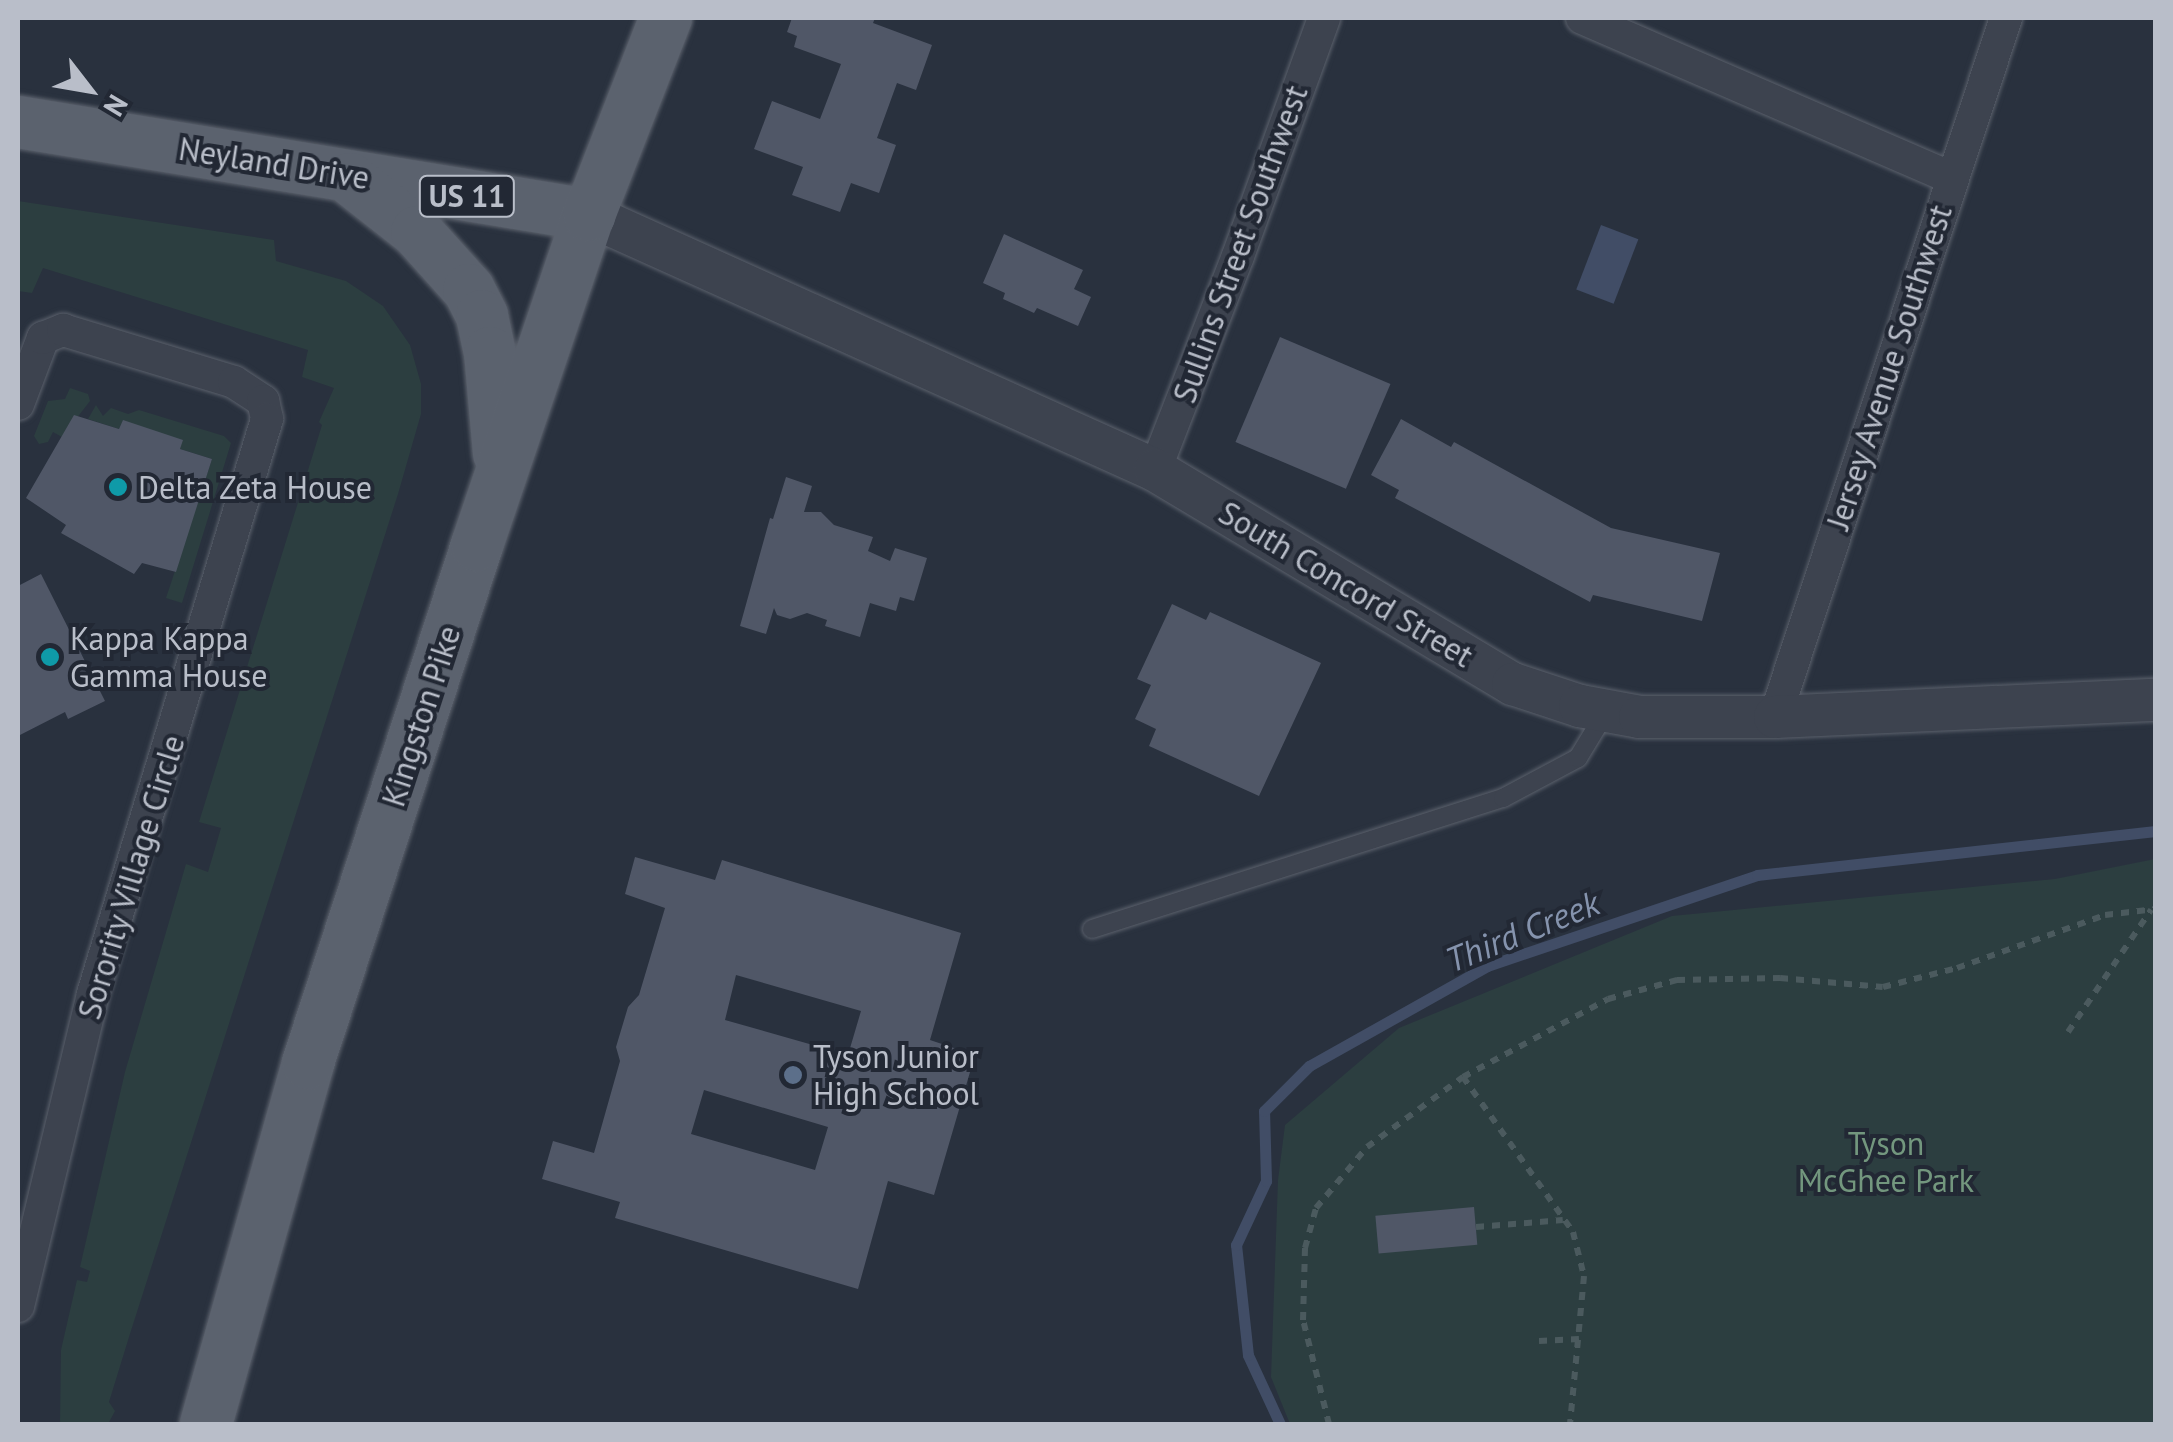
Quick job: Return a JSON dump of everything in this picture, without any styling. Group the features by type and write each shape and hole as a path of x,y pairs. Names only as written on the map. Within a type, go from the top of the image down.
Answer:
{"main road":[{"name":"Kingston Pike","path":"206,1424 308,1064 500,474 589,215 666,18"},
{"name":"Neyland Drive","path":"18,122 589,215"},
{"path":"345,174 417,232 468,290 482,316 490,352 500,474"}],"street":[{"name":"Sullins Street Southwest","path":"1154,470 1238,256 1324,18"},
{"path":"1582,18 1950,177"},
{"name":"Jersey Avenue Southwest","path":"1775,717 1950,177 2006,18"},
{"name":"South Concord Street","path":"589,215 1154,470 1514,684 1640,718 1775,717 2156,700"},
{"name":"Sorority Village Circle","path":"18,404 38,346 52,330 63,330 234,382 257,394 266,420 94,994 18,1306"}],"lane":[{"path":"1092,929 1503,798 1578,758 1606,711"}],"path":[{"path":"2068,1032 2154,909"},
{"path":"1329,1424 1303,1320 1305,1248 1316,1208 1367,1147 1463,1077 1608,999 1678,980 1780,978 1883,987 1956,968 2105,915 2154,909"},
{"path":"1463,1077 1574,1232 1584,1276 1570,1424"},
{"path":"1476,1227 1565,1220"},
{"path":"1538,1341 1578,1339"}],"green space":[{"path":"18,201 274,240 276,261 346,281 383,306 410,345 421,384 421,414 398,494 129,1337 109,1402 115,1411 108,1424 60,1424 61,1350 77,1280 87,1282 90,1271 80,1267 125,1072 186,864 208,872 221,828 199,822 322,425 319,422 334,388 302,377 308,350 43,268 32,293 18,291"},
{"path":"70,388 88,394 90,401 62,437 53,432 48,442 39,444 34,436 48,401 65,399"},
{"path":"96,405 103,416 111,408 128,414 139,410 224,436 231,443 182,603 166,598 212,459 180,449 182,441 123,421 119,429 88,419"},
{"name":"Tyson McGhee Park","path":"2155,859 2155,1424 1290,1424 1271,1377 1278,1180 1285,1125 1399,1028 1672,916 2055,879"}],"water":[{"path":"1601,225 1638,239 1614,304 1576,289"}],"building":[{"path":"792,18 875,18 873,23 932,45 916,90 897,83 877,138 896,145 879,193 851,183 840,212 792,195 803,167 754,149 772,101 820,119 841,64 794,47 797,36 787,32"},
{"path":"1004,234 1083,270 1074,289 1091,297 1078,326 1037,308 1034,313 1003,299 1005,293 983,283"},
{"path":"1280,337 1390,384 1346,489 1235,442"},
{"name":"Delta Zeta House","path":"74,415 119,429 123,420 183,440 180,449 212,459 176,572 142,563 134,574 61,533 66,525 26,498"},
{"path":"1401,419 1451,447 1454,442 1611,528 1720,553 1702,621 1593,595 1590,602 1395,498 1399,490 1371,475"},
{"path":"786,477 812,486 804,512 821,512 834,525 873,537 868,551 890,561 895,548 927,558 914,601 900,597 896,611 870,603 860,637 825,626 827,620 807,613 790,619 777,615 774,608 766,634 740,626 770,518 773,519"},
{"name":"Kappa Kappa Gamma House","path":"41,574 105,701 68,719 65,712 18,736 18,586"},
{"path":"1172,604 1206,620 1210,612 1321,663 1259,796 1149,746 1156,729 1135,719 1151,685 1137,679"},
{"name":"Tyson Junior High School","path":"635,857 715,880 722,860 961,933 930,1040 975,1055 934,1195 888,1181 858,1289 615,1218 620,1202 542,1179 553,1141 594,1153 620,1061 616,1047 628,1007 639,995 665,908 625,894","holes":["736,975 861,1011 848,1055 725,1020","704,1090 828,1127 815,1170 691,1134"]},
{"path":"1474,1207 1477,1245 1379,1253 1375,1216"}],"waterway":[{"name":"Third Creek","path":"1280,1424 1248,1355 1236,1245 1266,1181 1264,1111 1309,1066 1487,966 1757,875 2156,831"}],"place":[{"name":"Delta Zeta House","path":"118,487"},
{"name":"Kappa Kappa Gamma House","path":"50,657"},
{"name":"Tyson Junior High School","path":"793,1075"}]}
